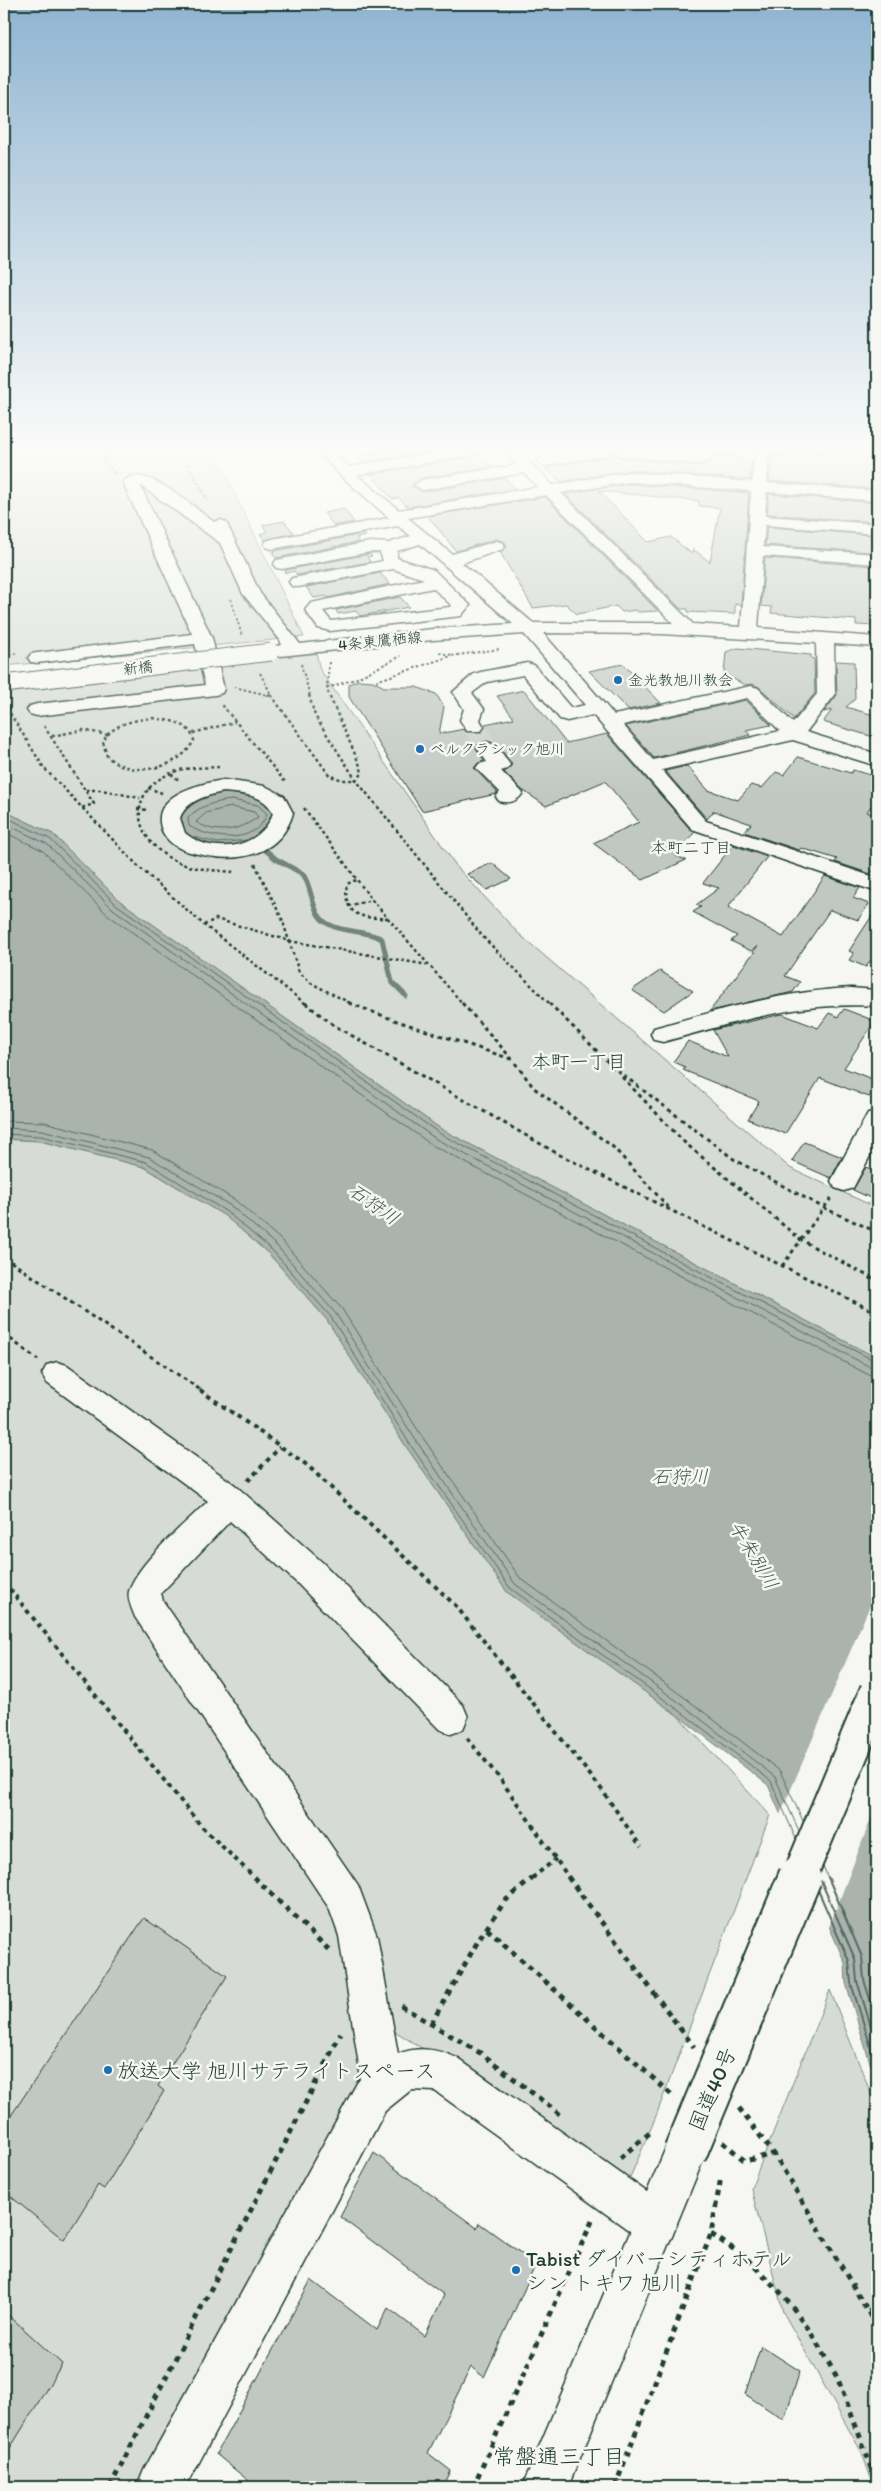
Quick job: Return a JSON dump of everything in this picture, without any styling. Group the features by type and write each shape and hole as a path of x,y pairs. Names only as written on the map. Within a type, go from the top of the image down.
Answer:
{"main road":[{"path":"41,718 215,689 203,638 170,567"},
{"path":"239,567 252,594 289,639 296,655"},
{"path":"298,582 351,567"},
{"path":"414,567 428,574 461,605 455,612 330,626 324,624 314,610 317,607 436,582"},
{"path":"458,567 529,628 699,825 877,884"},
{"path":"627,567 688,629"},
{"path":"749,632 754,567"},
{"name":"4条東鷹栖線","path":"271,652 296,655 529,628 630,626 749,632 877,642"},
{"path":"30,655 203,638"},
{"path":"648,767 794,734 826,695 825,638"},
{"name":"新橋","path":"4,684 271,652"},
{"path":"474,727 470,720 474,709 462,692 481,678 527,669 567,715 603,715 751,692 794,734 877,760"},
{"path":"487,748 500,765 486,768 512,794 506,797"},
{"path":"240,786 268,794 283,809 284,818 281,826 264,842 246,850 210,851 186,844 172,830 170,818 172,812 187,797 209,788 240,786"},
{"path":"663,1034 808,998 862,996 877,998"},
{"path":"844,1181 877,1120"},
{"path":"57,1374 230,1500 310,1573 451,1718"},
{"path":"230,1500 150,1582 145,1593 147,1606 345,1898 358,1936 383,2086"},
{"name":"国道40号","path":"545,2487 656,2224 684,2140 877,1691"},
{"path":"161,2487 371,2097 400,2073 423,2068 443,2072 613,2167 656,2224"}],"path":[{"path":"230,595 243,638"},
{"path":"376,681 456,655 501,649"},
{"path":"431,652 456,655"},
{"path":"327,688 355,680 408,654"},
{"path":"4,655 30,655"},
{"path":"296,655 315,716 356,780 483,937 614,1068 684,1142 801,1240 877,1281"},
{"path":"260,671 272,696 330,776 343,780 356,780 362,774 361,768 327,688 330,661"},
{"path":"272,696 239,687 215,689 222,705 291,790"},
{"path":"4,696 11,715 44,768 140,868 204,925 335,1026 560,1155 673,1213 877,1313"},
{"path":"41,718 94,804 81,808"},
{"path":"153,718 178,722 193,733 195,740 192,749 185,756 160,767 145,768 118,764 108,758 104,751 103,743 108,735 127,723 153,718"},
{"path":"193,733 235,722"},
{"path":"52,736 83,730 108,735"},
{"path":"86,790 102,790 140,798"},
{"path":"302,805 372,900 428,966 512,1059 534,1088 613,1147 673,1213"},
{"path":"246,850 272,892 299,972 319,990 367,1010 512,1059"},
{"path":"356,880 347,884 344,895 348,906 360,916 373,919 388,918"},
{"path":"348,906 372,900"},
{"path":"204,925 216,919 290,941 428,966"},
{"path":"614,1068 735,1160 824,1208 877,1232"},
{"path":"782,1266 824,1208"},
{"path":"4,1257 151,1355 307,1466 456,1606 602,1790 641,1847"},
{"path":"4,1334 57,1374"},
{"path":"230,1500 280,1446"},
{"path":"4,1582 201,1826 365,1985 482,2054 568,2120"},
{"path":"451,1718 501,1780 593,1913 698,2053"},
{"path":"431,2024 505,1901 556,1859"},
{"path":"487,1929 678,2102"},
{"path":"110,2487 343,2029"},
{"path":"733,2100 774,2154 868,2311 877,2330"},
{"path":"473,2487 613,2167 684,2140 745,2161 774,2154"},
{"path":"615,2487 711,2234 721,2177"},
{"path":"711,2234 751,2262 786,2297 810,2331 837,2377 877,2481"},
{"path":"868,2311 877,2307"}],"shaded area":[{"path":"4,567 270,567 304,637 4,666"},
{"path":"315,647 320,670 457,867 518,933 790,1168 877,1208 877,1358 441,1129 120,901 53,834 4,811 4,684"},
{"path":"4,1139 40,1141 144,1167 225,1216 269,1254 327,1320 405,1445 507,1592 677,1715 770,1815 654,2121 629,2180 393,2030 145,2487 4,2487"},
{"path":"830,1990 877,2109 877,2487 874,2487 862,2453 783,2312 751,2188"}],"water":[{"path":"232,789 273,803 272,830 233,848 201,846 180,833 178,813 199,795"},
{"name":"石狩川","path":"4,811 53,834 120,901 441,1129 877,1358 877,2086 846,1983 845,1963 768,1785 677,1715 507,1592 405,1445 327,1320 269,1254 225,1216 144,1167 40,1141 4,1139"}],"pier":[{"path":"877,1589 877,1803 828,1930 779,1817"}],"building":[{"path":"300,567 341,567 297,575 294,571 286,573 285,570"},
{"path":"509,567 615,567 658,611 638,612 636,610 622,612 616,606 577,614 566,604 533,608"},
{"path":"639,567 744,567 741,605 735,604 735,614 688,612 688,609 681,609"},
{"path":"764,567 877,568 877,626 856,625 856,620 771,613 772,607 761,606"},
{"path":"380,573 390,584 328,598 326,596 314,598 306,587"},
{"path":"400,597 409,607 360,616 356,611 338,614 336,610"},
{"path":"738,648 811,655 811,658 814,659 815,693 794,719 759,687 752,684 745,685 724,674 726,652"},
{"path":"836,661 854,662 855,699 846,707 877,716 877,738 823,722 832,710 824,712 837,695"},
{"name":"金光教旭川教会","path":"623,664 661,703 628,710 589,671"},
{"path":"358,680 373,681 384,687 416,687 436,694 444,707 439,734 464,729 467,733 481,733 486,728 485,724 514,718 497,696 524,690 566,743 607,734 691,830 695,832 674,855 686,860 643,880 593,843 639,822 605,781 546,806 521,789 504,772 512,764 499,747 488,740 479,742 476,747 484,761 478,763 474,768 497,792 496,794 422,811 349,697 349,684"},
{"path":"746,700 771,725 746,730 750,735 654,758 626,726"},
{"path":"798,757 847,772 851,773 853,770 877,777 877,797 867,812 877,816 877,864 871,874 835,862 837,859 801,848 799,850 744,832 751,824 714,811 707,819 665,771 687,766 708,790 738,800 751,785 762,788 776,772 784,775"},
{"path":"733,845 767,857 728,907 783,937 825,876 860,888 853,898 869,904 858,920 830,910 785,976 800,982 793,992 710,1011 755,953 753,952 758,946 751,951 731,941 737,936 693,912 701,907 696,905 719,888 703,883"},
{"path":"492,863 511,879 487,890 467,874"},
{"path":"877,908 877,951 866,967 849,960 854,953 849,951"},
{"path":"660,971 693,991 664,1011 632,990"},
{"path":"844,1009 875,1021 844,1068 877,1081 877,1084 869,1097 820,1078 785,1134 748,1119 759,1101 683,1070 685,1067 673,1062 688,1041 728,1057 713,1030 782,1014 818,1028 829,1013 838,1017"},
{"path":"804,1142 842,1157 831,1178 792,1161"},
{"path":"866,1167 877,1172 877,1201 853,1190"},
{"path":"144,1918 227,1976 158,2086 164,2091 104,2189 98,2185 64,2240 4,2191 4,2126"},
{"path":"374,2153 477,2228 479,2223 536,2264 484,2377 471,2367 428,2453 451,2471 443,2487 256,2487 216,2454 311,2280 377,2330 388,2308 425,2336 444,2295 340,2217"},
{"path":"4,2311 62,2364 4,2458"},
{"path":"761,2346 800,2371 784,2420 745,2394"}],"waterway":[{"path":"263,848 276,859 303,874 318,914 323,921 339,928 366,933 382,939 392,982 406,996"}],"tunnel":[{"path":"474,727 487,748"}],"place":[{"name":"金光教旭川教会","path":"618,680"},
{"name":"ベルクラシック旭川","path":"420,749"},
{"name":"放送大学 旭川サテライトスペース","path":"108,2070"},
{"name":"Tabist ダイバーシティホテル シン トキワ 旭川","path":"516,2270"}],"district":[{"name":"本町二丁目","path":"691,847"},
{"name":"本町一丁目","path":"579,1061"},
{"name":"常盤通三丁目","path":"559,2456"}],"water label":[{"name":"牛朱別川","path":"754,1555"}]}
